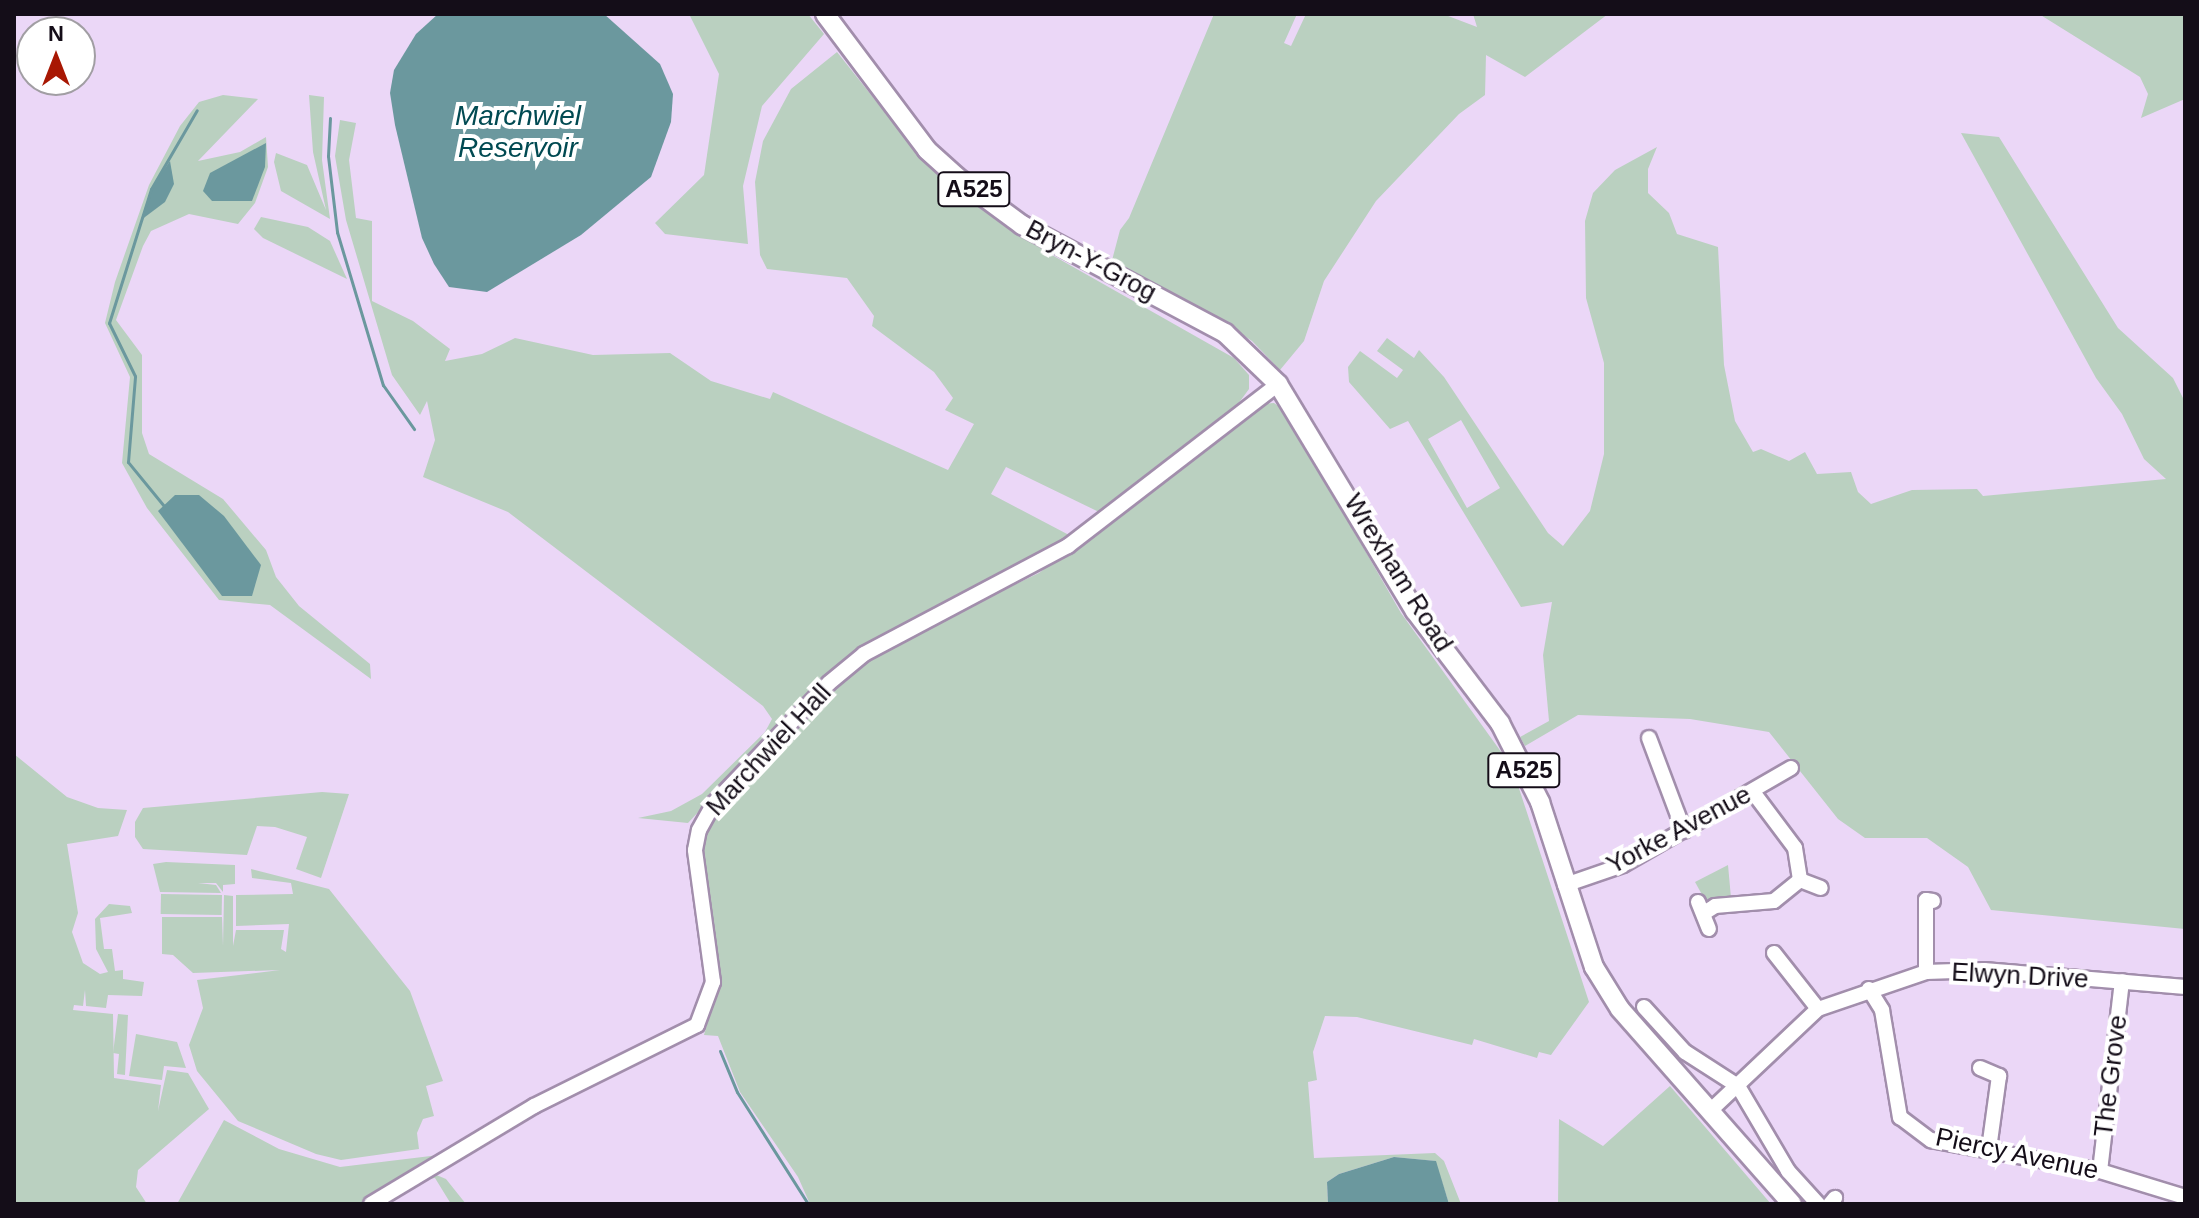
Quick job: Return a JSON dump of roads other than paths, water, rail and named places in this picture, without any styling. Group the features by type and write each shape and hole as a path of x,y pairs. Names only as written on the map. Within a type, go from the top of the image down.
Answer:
{"main road":[{"name":"Bryn-Y-Grog","path":"825,14 927,150 957,177 1022,225 1225,333 1278,384"},
{"name":"Wrexham Road","path":"1278,384 1415,611 1500,723 1540,802 1594,967 1620,1009 1792,1204"}],"street":[{"name":"Marchwiel Hall","path":"371,1204 534,1106 697,1025 713,982 695,850 699,830 714,803 829,683 864,654 1068,546 1278,384"},
{"path":"1649,738 1666,766 1684,831"},
{"name":"Yorke Avenue","path":"1565,885 1623,865 1791,768"},
{"path":"1753,792 1795,848 1800,880"},
{"path":"1800,880 1821,888"},
{"path":"1709,929 1701,908 1774,901 1800,880"},
{"path":"1925,901 1926,972"},
{"path":"1783,957 1818,1009"},
{"name":"Elwyn Drive","path":"1710,1111 1818,1009 1926,972 1984,970 2185,987"},
{"name":"The Grove","path":"2100,1171 2122,981"},
{"name":"Piercy Avenue","path":"1869,989 1882,1010 1900,1117 1931,1140 2100,1171 2177,1198"},
{"path":"1644,1007 1663,1019 1685,1052 1738,1086 1788,1171 1818,1204"},
{"path":"1980,1068 2005,1077 1989,1149"}],"water":[{"name":"Marchwiel Reservoir","path":"438,14 604,14 660,64 673,94 671,122 651,177 581,235 487,292 449,287 434,264 422,238 395,125 390,93 394,70 416,34"},
{"path":"266,143 265,167 252,201 212,201 203,191 210,173"},
{"path":"170,161 174,184 165,202 141,220 151,189"},
{"path":"175,495 199,495 224,516 261,565 252,596 222,596 158,511"},
{"path":"1394,1157 1436,1161 1449,1204 1328,1204 1327,1182 1339,1174"}],"waterway":[{"path":"164,506 128,462 135,376 109,323 151,189 197,110"},
{"path":"330,118 328,156 337,232 383,385 414,429"},
{"path":"720,1051 737,1092 808,1204"}]}
